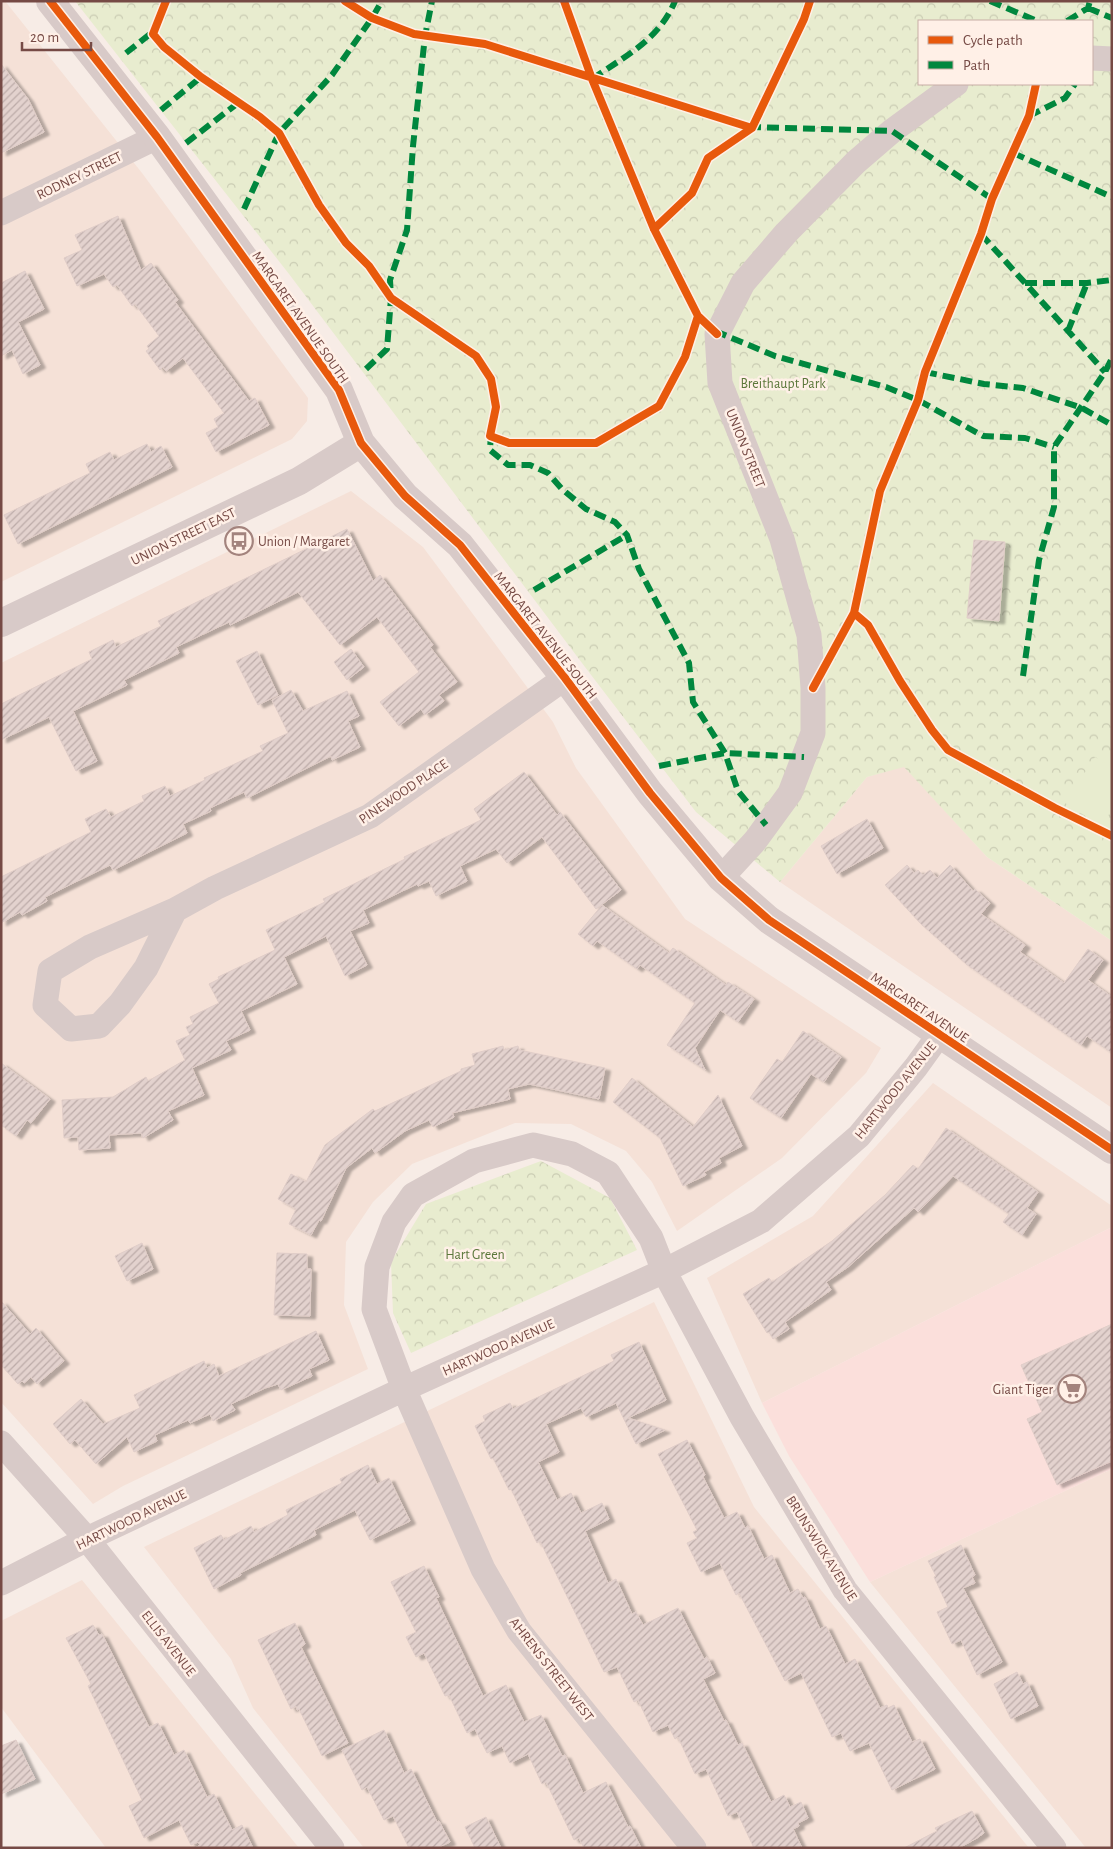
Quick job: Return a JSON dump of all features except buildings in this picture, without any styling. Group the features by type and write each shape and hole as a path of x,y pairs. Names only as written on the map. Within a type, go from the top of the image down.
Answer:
{"street":[{"name":"MARGARET AVENUE SOUTH","path":"50,1 157,138 339,390 362,443 405,496 460,545 565,678 650,793 721,878"},
{"path":"1093,58 1112,59"},
{"name":"UNION STREET","path":"721,878 755,841 790,793 813,733 813,688 809,635 782,539 720,383 718,334 743,284 786,233 856,162 892,131 955,85"},
{"name":"RODNEY STREET","path":"1,213 157,138"},
{"name":"UNION STREET EAST","path":"1,623 299,481 362,443"},
{"name":"PINEWOOD PLACE","path":"175,910 146,968 120,1004 99,1026 71,1029 45,1005 50,971 90,947 175,910 215,888 370,816 565,678"},
{"name":"MARGARET AVENUE","path":"721,878 768,920 1112,1150"},
{"name":"HARTWOOD AVENUE","path":"1,1583 404,1389 664,1271 761,1221 859,1136 916,1067 939,1035"},
{"name":"BRUNSWICK AVENUE","path":"404,1389 374,1309 377,1267 394,1222 413,1195 474,1161 533,1145 572,1154 608,1172 651,1238 664,1271 742,1417 845,1590 1054,1848"},
{"name":"AHRENS STREET WEST","path":"404,1389 483,1569 519,1631 694,1848"},
{"name":"ELLIS AVENUE","path":"1,1443 87,1540 332,1848"}],"shaded area":[{"path":"1,1 5,1 142,173 308,398 307,421 292,439 1,582"},
{"path":"351,491 423,547 553,722 576,768 685,919 881,1048 866,1073 782,1158 677,1231 652,1182 626,1151 571,1124 515,1123 412,1164 373,1202 346,1242 344,1305 368,1369 123,1486 93,1504 1,1402 1,663"},
{"path":"904,766 987,857 1112,941 1112,1108 780,882 867,777"},
{"path":"933,1083 1112,1206 1112,1227 762,1403 707,1278 813,1216"},
{"path":"1112,1227 1112,1469 870,1582 789,1456 762,1403"},
{"path":"654,1302 754,1507 1029,1848 364,1848 253,1708 231,1659 144,1547"},
{"path":"1112,1469 1112,1848 1086,1848 870,1582"},
{"path":"82,1580 299,1848 106,1848 1,1707 1,1621"}],"green space":[{"name":"Breithaupt Park","path":"75,1 1112,1 1112,941 987,857 904,767 867,777 780,882 696,812 289,274"},
{"path":"1095,757 1112,768 1112,810 1101,826 1065,803"},
{"name":"Hart Green","path":"541,1161 610,1198 637,1250 411,1353 393,1313 391,1262 426,1204"}],"marked path":[{"path":"244,209 279,133 332,75 382,1"},
{"path":"366,369 387,349 391,298 390,280 407,230 413,146 425,36 432,1"},
{"path":"592,79 650,37 668,15 675,1"},
{"path":"990,1 1035,20"},
{"path":"1069,20 1088,8 1090,1"},
{"path":"1088,8 1112,18"},
{"path":"126,53 154,31"},
{"path":"161,110 201,77"},
{"path":"1029,116 1065,98 1074,85"},
{"path":"186,143 238,103"},
{"path":"749,127 892,131 992,199"},
{"path":"1013,153 1112,197"},
{"path":"981,234 1105,372"},
{"path":"1025,283 1087,283 1112,280"},
{"path":"1068,331 1087,283"},
{"path":"715,331 775,356 886,387 918,400 983,436 1025,438 1054,447"},
{"path":"1023,676 1039,560 1054,507 1054,447 1105,372 1112,358"},
{"path":"925,372 984,384 1023,388 1082,408 1112,425"},
{"path":"491,433 490,450 508,465 530,465 548,473 562,489 586,509 615,522 627,535 639,569 689,663 693,702 725,753 738,791 766,825"},
{"path":"534,590 627,535"},
{"path":"659,766 725,753 804,757"}],"cycle path":[{"path":"50,1 157,137 339,390 361,443 405,496 460,545 565,678 650,793 721,878 769,920 1112,1150"},
{"path":"166,1 153,34 164,47 201,77 260,117 279,133 319,205 346,243 369,266 391,298 476,356 491,379 496,407 490,436 509,443 596,443 659,406 685,357 698,316"},
{"path":"345,1 372,18 414,34 485,44 752,128"},
{"path":"564,1 592,79 654,229 698,316 717,334"},
{"path":"654,229 692,193 708,158 752,128 804,19 810,1"},
{"path":"813,688 854,613 880,491 918,400 925,372 981,234 992,199 1029,116 1036,85"},
{"path":"854,613 868,625 900,681 932,730 948,750 1055,808 1112,836"}],"place":[{"name":"Union / Margaret","path":"239,541"},
{"name":"Giant Tiger","path":"1072,1389"}]}
